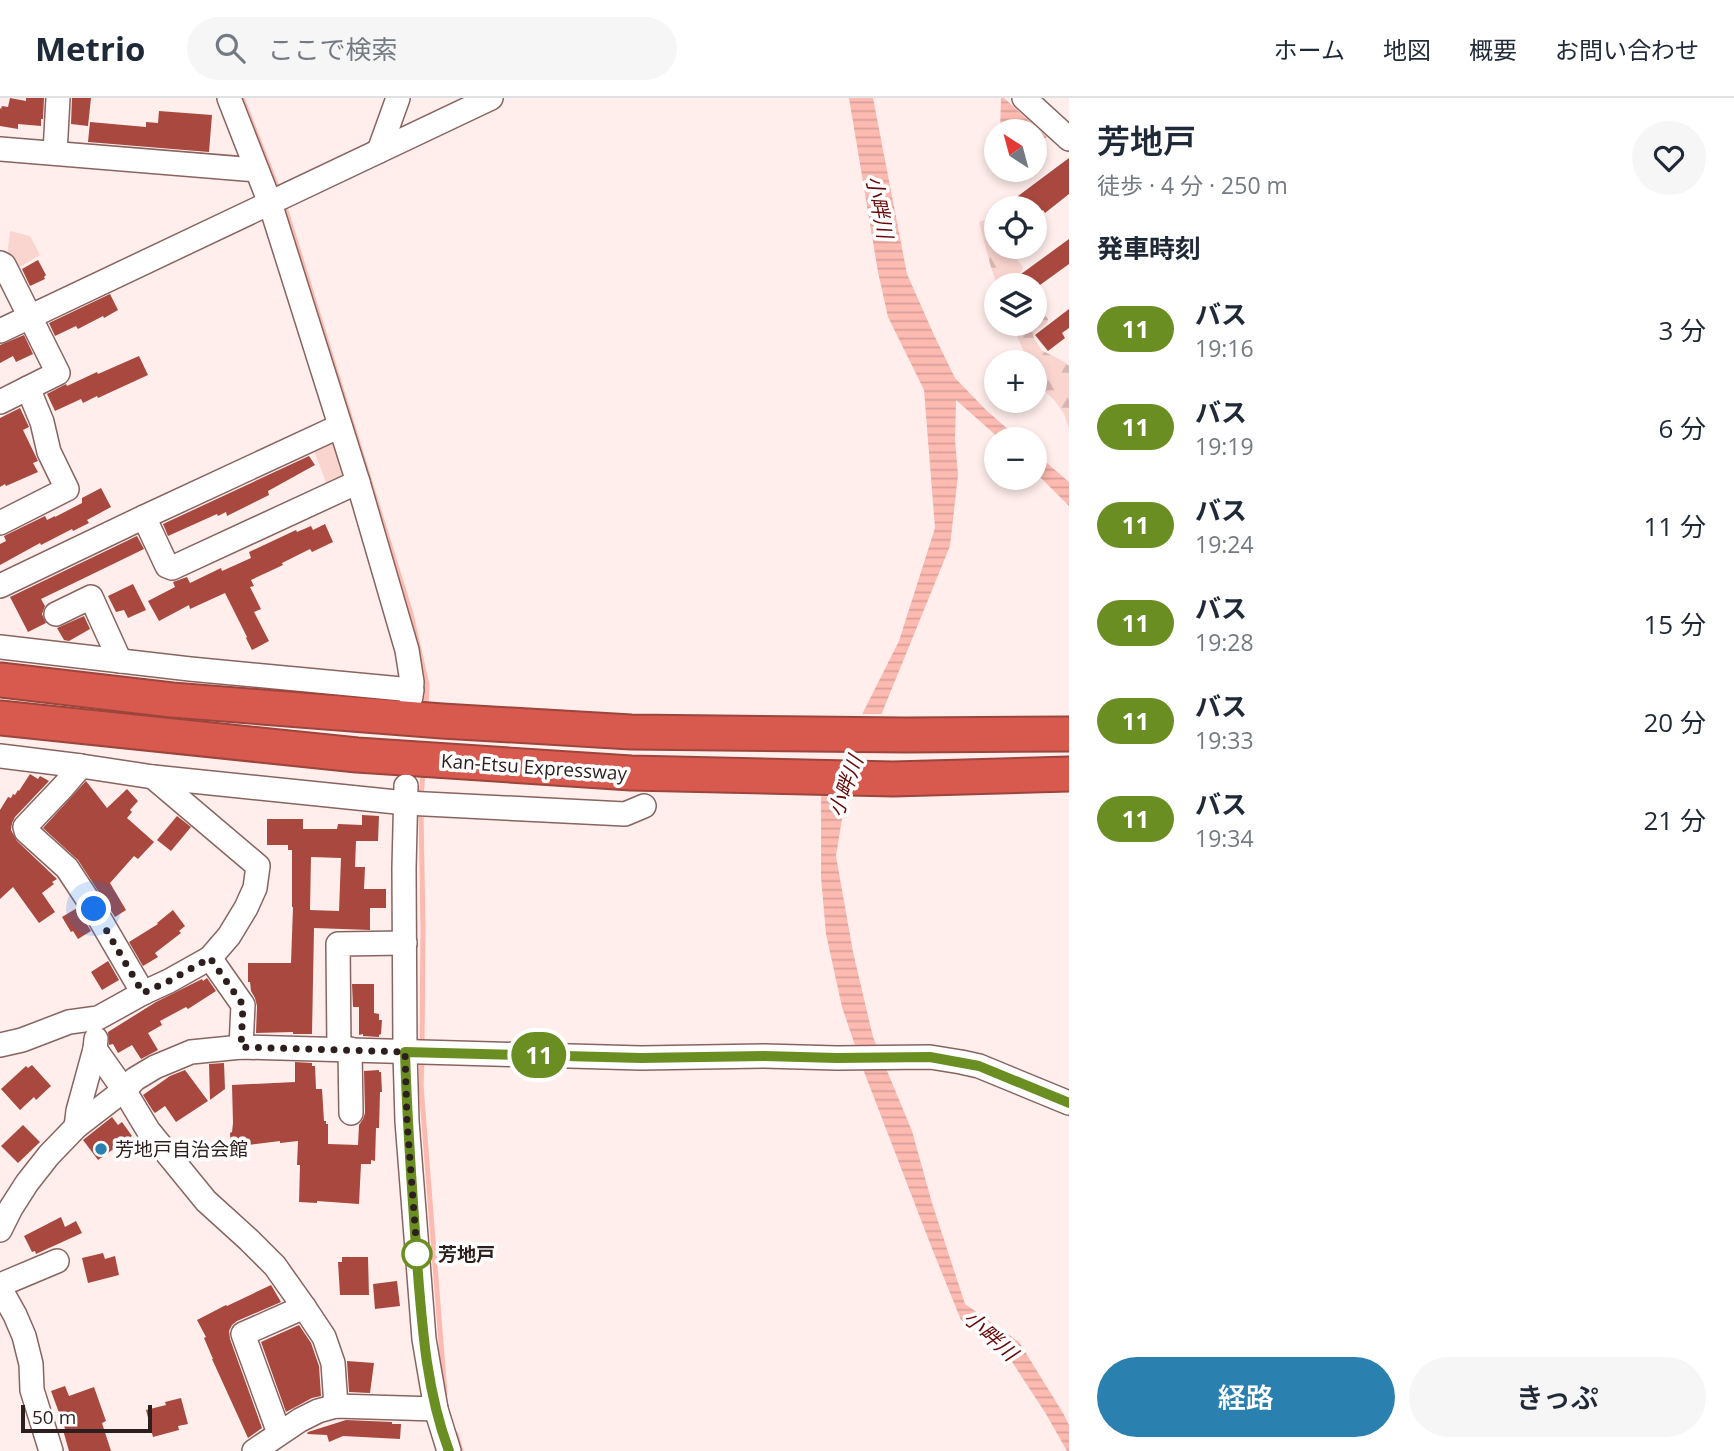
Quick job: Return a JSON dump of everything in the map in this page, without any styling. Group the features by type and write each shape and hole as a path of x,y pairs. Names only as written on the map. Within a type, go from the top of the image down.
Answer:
{"highway":[{"name":"Kan-Etsu Expressway","path":"0,680 172,700 442,721 631,732 1069,734"},
{"name":"Kan-Etsu Expressway","path":"0,718 356,755 631,773 893,779 1069,774"}],"street":[{"path":"55,153 58,98"},
{"path":"1,647 411,694 407,650 358,482 270,203 229,98"},
{"path":"379,151 398,98"},
{"path":"0,331 491,98"},
{"path":"1024,98 1069,139"},
{"path":"0,149 257,170"},
{"path":"0,264 4,265 58,373 0,402"},
{"path":"0,523 67,489 49,452 42,422 28,388"},
{"path":"0,586 340,426"},
{"path":"144,517 167,566 172,568 358,482"},
{"path":"56,614 92,597 120,661"},
{"path":"0,756 153,777 625,814 644,806"},
{"path":"81,765 25,827 26,831 67,868 143,993"},
{"path":"0,1045 22,1040 69,1022 98,1018 169,981 210,958 229,936 246,908 255,888 258,866 153,777"},
{"path":"406,795 405,943 415,1052 407,1121 424,1339 436,1409 449,1451"},
{"path":"351,1113 338,944 405,943"},
{"path":"210,958 243,1005 241,1047"},
{"path":"76,1127 95,1049 98,1018"},
{"path":"0,1230 27,1183 76,1127 135,1079 155,1067 191,1052 241,1047 641,1058 930,1057 979,1066 1069,1103"},
{"path":"95,1049 148,1130 206,1201 275,1266 304,1307 324,1337 333,1363 336,1406"},
{"path":"51,1451 32,1390 31,1364 24,1336 0,1287 57,1261"},
{"path":"279,1433 243,1335 304,1307"},
{"path":"254,1451 300,1420 336,1406 436,1409"}],"green space":[{"path":"984,220 984,241 979,222"},
{"path":"10,231 30,236 40,255 15,270 7,257"},
{"path":"989,259 1017,259 1023,267 1019,273 993,273"},
{"path":"1017,336 1033,336 1041,350 1023,350"},
{"path":"1047,353 1069,366 1069,429 1064,414 1047,393"},
{"path":"333,439 346,471 342,472 346,483 329,490 311,443"}],"water":[{"name":"小畔川","path":"849,98 873,98 907,274 934,335 955,378 984,408 984,413 989,413 1005,427 986,427 956,400 958,475 950,546 844,806 836,856 853,952 873,1037 912,1131 965,1304 1019,1342 1069,1425 1069,1451 1005,1351 961,1320 863,1069 842,1007 826,934 821,877 821,796 899,641 935,528 924,390 888,317"},
{"path":"1001,98 1004,98 1027,119 1000,119"},
{"path":"1047,463 1069,482 1069,506 1047,484"}],"pier":[{"path":"858,714 886,714 852,797 818,796"}],"building":[{"path":"10,98 26,101 26,98 44,98 41,126 18,124 18,129 0,126 0,108 8,107"},
{"path":"72,98 91,98 88,126 71,124"},
{"path":"159,111 212,115 209,152 88,142 90,122 146,127 146,122 158,123"},
{"path":"1069,158 1069,194 1047,211 1047,196 1018,196 1037,182 1047,182 1047,174"},
{"path":"1069,239 1069,264 1047,280 1047,273 1022,273 1042,259 1047,259 1047,255"},
{"path":"38,260 46,275 45,279 30,286 22,269"},
{"path":"110,294 118,310 78,329 76,326 55,336 49,323"},
{"path":"1069,309 1069,328 1062,333 1065,338 1048,351 1036,336 1047,336 1047,326"},
{"path":"24,335 33,354 16,362 13,356 0,363 0,345"},
{"path":"139,356 148,375 98,398 97,396 83,403 81,399 55,411 47,394"},
{"path":"20,408 29,427 23,430 38,461 33,463 38,472 0,487 0,418"},
{"path":"309,456 315,465 268,491 269,495 227,516 226,512 218,516 217,514 168,536 163,524"},
{"path":"101,488 111,507 87,520 89,523 41,545 40,543 0,565 0,544 6,541 4,536 45,516 47,520 55,517 82,503 82,498"},
{"path":"325,524 333,542 312,552 310,549 251,580 254,586 250,587 261,609 254,612 269,641 252,650 225,593 190,609 189,605 159,621 148,601 175,587 173,582 187,577 190,583 221,568 222,571 251,558 249,552 296,530 297,532 311,526 313,530"},
{"path":"137,536 144,549 41,599 45,606 42,614 46,623 28,632 10,597"},
{"path":"133,584 146,610 128,618 124,610 116,612 108,596"},
{"path":"84,616 90,629 69,641 64,640 57,628"},
{"path":"30,774 49,781 15,817 11,830 17,841 57,879 42,893 55,912 39,923 13,887 0,899 0,810 8,797 11,798 19,791"},
{"path":"86,781 107,808 127,789 138,801 127,818 154,842 138,859 134,856 110,883 126,910 115,917 78,860 43,828"},
{"path":"362,815 379,816 378,841 356,841 355,867 365,867 364,889 386,889 386,908 370,908 370,930 314,928 312,1034 256,1033 257,1006 248,982 248,963 291,963 292,850 288,850 288,845 267,845 267,819 303,819 303,829 337,829 338,824 362,825","holes":["311,857 341,858 339,911 310,910"]},
{"path":"177,816 191,827 171,851 157,840"},
{"path":"77,908 91,931 78,939 62,917"},
{"path":"173,910 185,926 179,931 181,933 155,953 158,957 143,966 129,942 158,924"},
{"path":"108,961 119,980 102,990 91,972"},
{"path":"207,978 216,991 188,1009 186,1007 160,1021 162,1025 148,1033 158,1050 141,1059 132,1045 118,1053 113,1044 109,1045 108,1032 156,1002"},
{"path":"352,984 374,984 374,1013 379,1014 379,1020 382,1020 379,1037 359,1035 359,1007 353,1007"},
{"path":"295,1062 312,1063 312,1066 315,1066 316,1089 322,1089 324,1121 328,1124 328,1144 358,1145 359,1125 365,1113 364,1071 381,1072 382,1092 379,1128 376,1128 375,1161 361,1164 359,1204 299,1202 298,1141 231,1147 232,1085 295,1082"},
{"path":"224,1063 225,1089 210,1100 209,1064"},
{"path":"32,1065 51,1086 20,1110 1,1089 26,1066 28,1068"},
{"path":"185,1070 208,1101 176,1122 165,1106 155,1113 143,1095 170,1076"},
{"name":"芳地戸自治会館","path":"112,1117 118,1125 122,1122 132,1136 98,1160 83,1140"},
{"path":"23,1125 40,1142 18,1163 1,1146"},
{"path":"61,1217 65,1227 76,1221 82,1233 36,1254 35,1251 32,1252 24,1236"},
{"path":"103,1253 105,1259 115,1256 119,1275 88,1283 82,1258"},
{"path":"342,1257 368,1257 369,1295 340,1295 338,1262 342,1262"},
{"path":"397,1281 400,1306 375,1309 373,1284"},
{"path":"271,1285 281,1302 237,1321 229,1331 262,1428 248,1438 197,1320"},
{"path":"299,1325 311,1343 319,1366 321,1396 286,1412 261,1342"},
{"path":"347,1361 374,1363 370,1393 349,1392"},
{"path":"65,1386 69,1396 94,1387 106,1421 102,1423 111,1451 69,1451 63,1430 65,1429 51,1391"},
{"path":"181,1398 188,1424 178,1426 179,1430 153,1437 146,1410"},
{"path":"346,1420 401,1424 400,1439 343,1436 329,1442 327,1435 307,1434"}],"waterway":[{"path":"242,98 279,192"},
{"path":"283,201 411,614 427,685 426,710"},
{"path":"421,797 423,772"},
{"path":"421,810 422,1045"},
{"path":"422,1059 421,1085 445,1394"},
{"path":"456,1434 461,1451"}],"bus line":[{"name":"11","path":"449,1451 436,1409 424,1339 407,1121 405,1052 641,1058 930,1057 979,1066 1069,1103"}],"place":[{"name":"芳地戸自治会館","path":"101,1149"},
{"name":"芳地戸","path":"417,1254"}],"route":[{"path":"94,909 143,993 210,958 243,1005 241,1047 405,1052 407,1121 418,1266 417,1254"}]}
